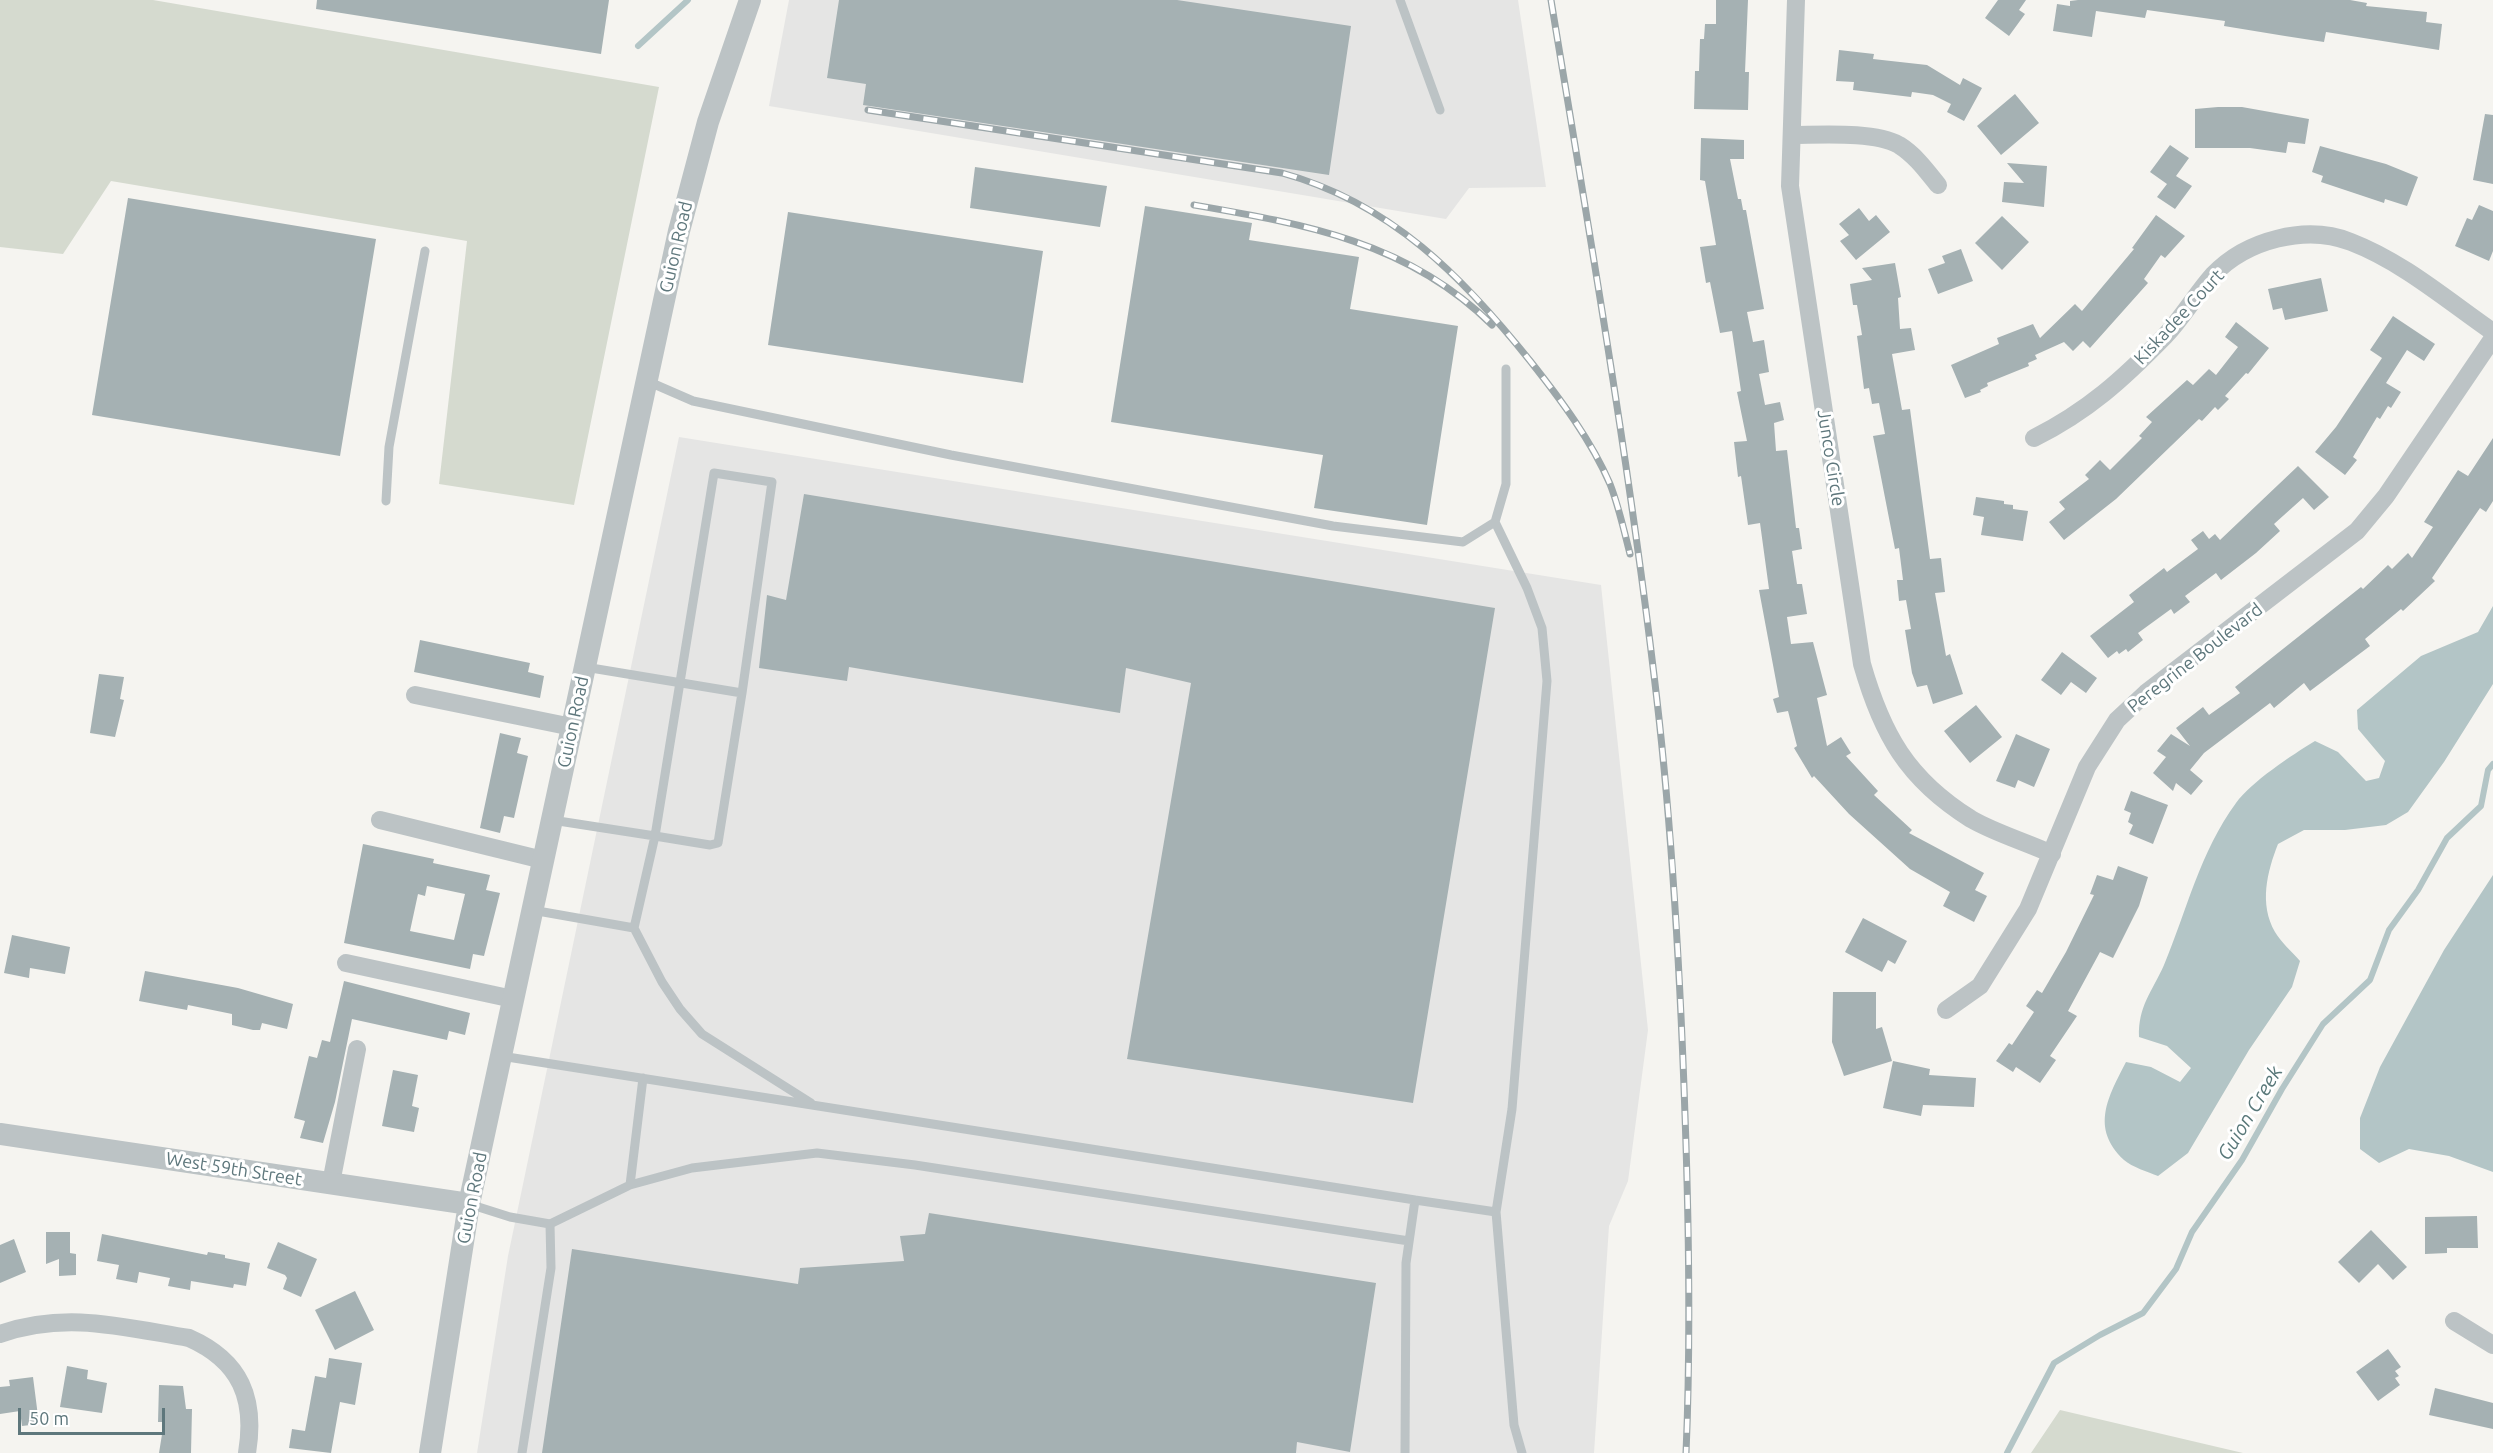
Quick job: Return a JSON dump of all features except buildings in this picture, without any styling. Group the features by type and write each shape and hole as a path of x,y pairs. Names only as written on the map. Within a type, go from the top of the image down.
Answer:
{"street":[{"name":"Guion Road","path":"430,1453 469,1204 647,381 699,149 750,0"},
{"name":"Junco Circle","path":"1796,0 1790,186 1862,664 1874,707 1901,755 1933,791 1972,819 2052,854"},
{"path":"1792,135 1865,137 1896,143 1914,156 1938,185"},
{"name":"Kiskadee Court","path":"2034,438 2071,420 2097,401 2167,334 2214,274 2243,253 2286,236 2309,235 2349,241 2358,245 2385,258 2493,332"},
{"name":"Peregrine Boulevard","path":"1946,1010 1980,986 2028,909 2087,767 2117,720 2145,693 2357,531 2386,496 2493,338"},
{"path":"415,695 572,727"},
{"path":"380,820 543,860"},
{"path":"346,963 513,999"},
{"path":"331,1183 357,1049"},
{"name":"West 59th Street","path":"0,1134 469,1204"},
{"path":"0,1334 24,1326 60,1320 87,1321 189,1338 219,1356 233,1372 248,1403 250,1432 247,1453"},
{"path":"2454,1321 2493,1345"}],"lane":[{"path":"1400,0 1440,110"},
{"path":"386,501 389,447 425,251"},
{"path":"647,381 705,404 951,455 1333,526 1463,542 1495,522 1506,484 1506,369"},
{"path":"552,820 655,836 714,845 720,839 772,482 714,473 655,836 634,928 662,982 680,1009 702,1034 816,1106"},
{"path":"1495,522 1527,588 1542,628 1547,681 1512,1109 1496,1212 1514,1425 1522,1453"},
{"path":"585,667 681,681 741,693"},
{"path":"532,910 634,928"},
{"path":"501,1056 1496,1212"},
{"path":"630,1185 643,1078"},
{"path":"469,1204 510,1217 550,1224 630,1185 692,1168 817,1153 915,1165 1409,1241"},
{"path":"1405,1453 1406,1263 1415,1200"},
{"path":"522,1453 550,1268 550,1224"}],"shaded area":[{"path":"0,0 153,0 659,87 574,505 439,484 467,241 111,181 63,254 0,247"},
{"path":"789,0 1518,0 1546,187 1469,188 1446,219 769,106"},
{"path":"679,437 1601,585 1648,1030 1628,1181 1609,1226 1594,1453 477,1453 508,1256"},
{"path":"2493,606 2493,684 2444,762 2408,812 2386,825 2345,830 2304,830 2278,844 2266,888 2267,910 2275,932 2300,961 2292,987 2249,1050 2188,1153 2158,1176 2127,1163 2107,1136 2105,1124 2108,1100 2126,1062 2151,1067 2180,1082 2191,1068 2167,1046 2139,1037 2139,1026 2143,1008 2164,965 2203,861 2236,803 2251,786 2315,741 2338,752 2366,781 2379,778 2385,761 2358,729 2357,710 2421,656 2478,632"},
{"path":"2493,875 2493,1172 2449,1156 2409,1149 2379,1163 2360,1149 2360,1118 2380,1067 2444,950"},
{"path":"2060,1410 2243,1453 2031,1453"}],"waterway":[{"path":"638,46 688,0"},
{"name":"Guion Creek","path":"2007,1453 2054,1363 2100,1335 2143,1313 2176,1269 2192,1232 2242,1160 2282,1089 2323,1024 2370,980 2389,930 2418,890 2447,838 2481,806 2488,770 2493,764"}],"railway":[{"path":"1551,0 1632,506 1666,785 1678,950 1686,1157 1689,1326 1686,1453"},
{"path":"868,110 1282,173 1321,186 1357,203 1422,247 1451,273 1479,301 1542,376 1575,421 1610,484 1630,554"},
{"path":"1194,205 1315,229 1353,241 1426,274 1460,297 1492,325"}]}
